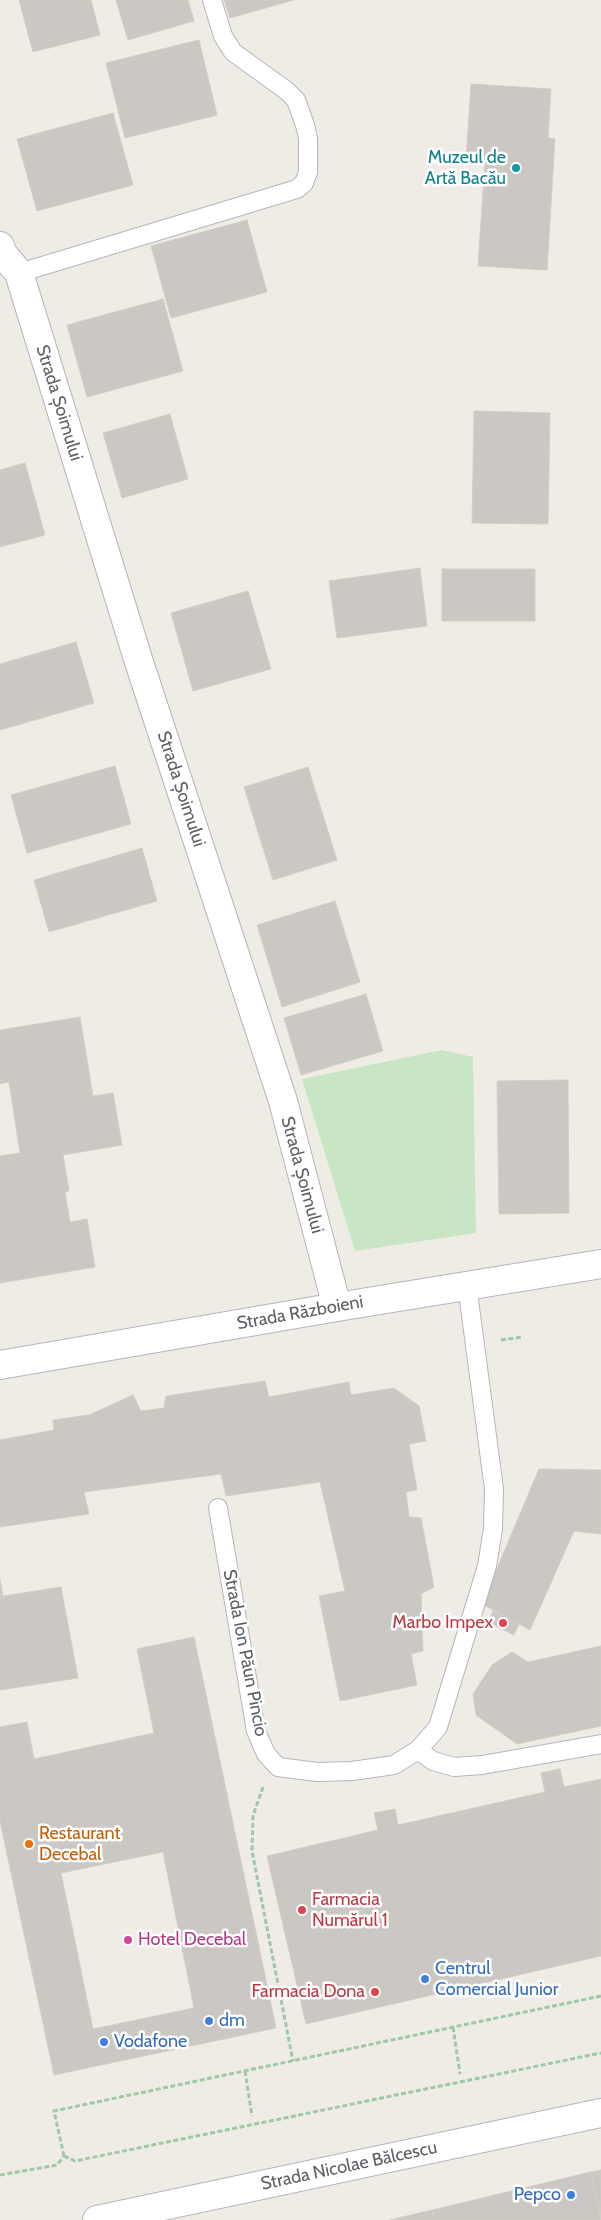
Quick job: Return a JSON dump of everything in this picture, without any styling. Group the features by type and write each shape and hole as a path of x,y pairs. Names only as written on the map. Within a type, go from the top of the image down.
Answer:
{"street":[{"name":"Strada Șoimului","path":"0,246 2,254 19,273 138,660 283,1101 337,1307"},
{"name":"Strada Războieni","path":"0,1365 466,1285 601,1264"},
{"name":"Strada Nicolae Bălcescu","path":"97,2220 601,2112"}],"lane":[{"path":"19,273 296,189 304,183 308,172 308,138 296,100 287,91 233,52 223,36 212,0"},
{"path":"278,1767 317,1772 352,1771 394,1765 418,1750 438,1727 488,1566 493,1529 494,1489 466,1285"},
{"name":"Strada Ion Păun Pincio","path":"218,1508 256,1732 266,1754 278,1767"},
{"path":"418,1750 433,1761 454,1766 482,1765 601,1744"}],"path":[{"path":"278,1767 263,1788 253,1816 252,1851 293,2061"},
{"path":"64,2156 54,2111 601,1996"},
{"path":"453,2027 460,2074"},
{"path":"64,2156 75,2160 601,2053"},
{"path":"245,2071 252,2116"},
{"path":"0,2175 57,2165 64,2156"}],"green space":[{"path":"442,1050 473,1057 476,1233 355,1251 302,1079"}],"building":[{"path":"19,0 91,0 100,35 33,52"},
{"path":"116,0 188,0 194,21 128,40"},
{"path":"224,0 294,0 230,18"},
{"path":"199,40 217,115 125,138 106,63"},
{"path":"471,84 551,89 548,138 555,139 547,270 478,266 485,162 466,161"},
{"path":"113,113 133,185 37,211 17,139"},
{"path":"247,220 267,292 171,318 151,246"},
{"path":"163,299 183,371 87,397 67,325"},
{"path":"474,411 550,413 548,524 472,523"},
{"path":"170,414 188,479 122,498 103,433"},
{"path":"25,463 45,535 0,547 0,470"},
{"path":"420,568 427,626 337,638 329,581"},
{"path":"442,569 535,569 535,621 442,621"},
{"path":"248,591 271,669 193,691 171,613"},
{"path":"76,642 94,703 0,730 0,664"},
{"path":"115,766 131,824 27,853 11,795"},
{"path":"308,767 337,860 273,880 244,787"},
{"path":"142,848 157,901 49,932 34,880"},
{"path":"335,901 360,982 282,1007 257,925"},
{"path":"366,994 383,1051 301,1075 284,1018"},
{"path":"80,1017 93,1096 113,1093 122,1145 63,1155 69,1191 65,1192 70,1222 87,1219 95,1267 0,1283 0,1156 20,1153 9,1082 0,1084 0,1030"},
{"path":"568,1080 569,1213 499,1214 497,1081"},
{"path":"265,1381 269,1397 349,1382 351,1395 394,1388 419,1406 426,1441 409,1444 417,1490 406,1492 409,1517 421,1518 434,1587 421,1594 423,1651 411,1654 417,1685 340,1701 319,1596 345,1591 320,1482 226,1496 221,1474 84,1492 89,1514 0,1527 0,1440 54,1430 53,1420 89,1415 133,1395 141,1411 164,1408 166,1396"},
{"path":"539,1469 601,1470 601,1534 574,1531 530,1630 482,1604"},
{"path":"0,1580 3,1596 61,1587 78,1678 0,1690"},
{"name":"Marbo Impex","path":"493,1611 519,1624 514,1635 488,1622"},
{"path":"194,1637 276,2028 54,2075 0,1821 0,1727 27,1722 34,1759 154,1733 137,1649"},
{"path":"601,1646 601,1726 517,1744 476,1715 473,1694 492,1665 512,1652 528,1662"},
{"path":"560,1769 564,1787 601,1779 601,1956 306,2024 267,1856 378,1830 374,1813 395,1809 398,1825 545,1792 541,1773"},
{"name":"Hotel Decebal","path":"163,1852 194,2008 93,2029 61,1873"},
{"path":"601,2170 601,2217 591,2172"},
{"path":"591,2172 601,2220 434,2220 432,2210"},
{"path":"432,2210 434,2220 390,2220"}],"place":[{"name":"Muzeul de Artă Bacău","path":"516,168"},
{"name":"Marbo Impex","path":"503,1623"},
{"name":"Restaurant Decebal","path":"29,1844"},
{"name":"Farmacia Numărul 1","path":"302,1910"},
{"name":"Hotel Decebal","path":"128,1940"},
{"name":"Centrul Comercial Junior","path":"425,1979"},
{"name":"Farmacia Dona","path":"375,1992"},
{"name":"dm","path":"209,2021"},
{"name":"Vodafone","path":"104,2042"},
{"name":"Pepco","path":"571,2195"}]}
